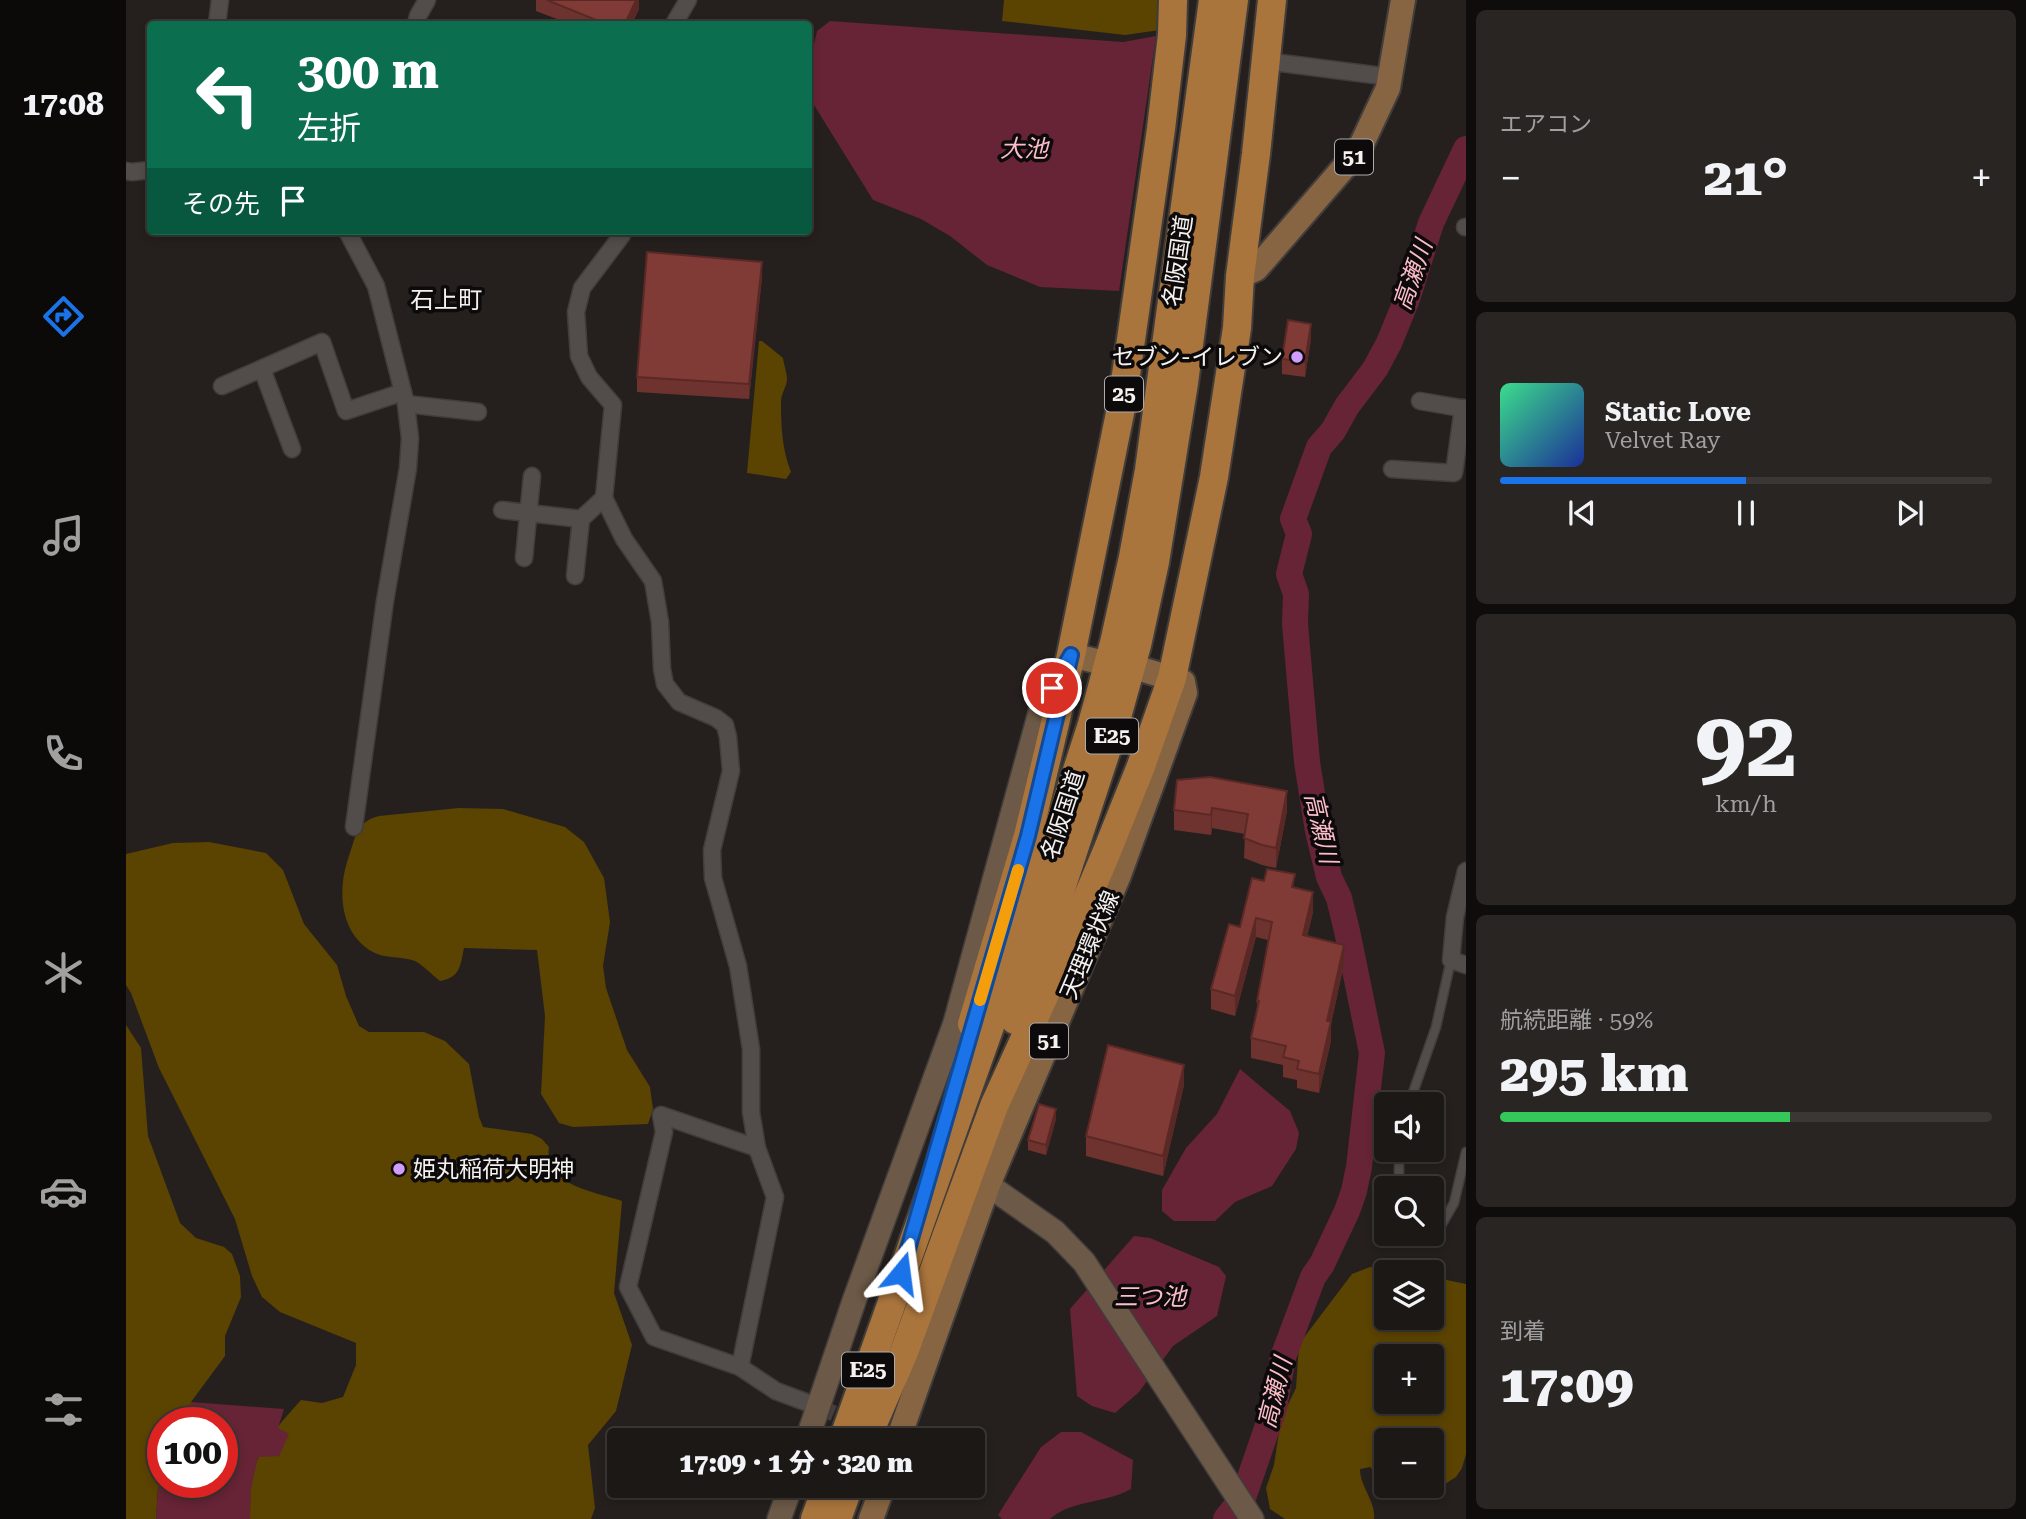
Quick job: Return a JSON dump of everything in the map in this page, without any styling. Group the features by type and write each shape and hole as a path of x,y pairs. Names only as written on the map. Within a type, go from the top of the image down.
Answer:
{"highway":[{"name":"25","path":"1084,658 1161,129 1172,35 1173,0"},
{"name":"名阪国道","path":"847,1428 1036,897 1092,724 1114,643 1149,470 1213,0"},
{"name":"名阪国道","path":"870,1428 1061,889 1115,724 1137,645 1155,562 1180,410 1234,0"},
{"path":"1172,678 1214,477 1237,328 1240,276 1272,0"},
{"name":"E25","path":"894,1300 1028,836 1084,658"},
{"name":"E25","path":"871,1428 904,1352 994,1106 1107,851 1172,678"},
{"path":"815,1519 823,1498"},
{"path":"837,1519 845,1498"}],"main road":[{"name":"51","path":"1240,276 1256,269 1359,150 1388,88 1403,0"},
{"path":"1144,670 1172,678"},
{"name":"天理環状線","path":"902,1428 988,1185 1129,849 1185,693 1183,682 1172,678"},
{"path":"871,1519 879,1498"}],"street":[{"path":"217,21 220,0"},
{"path":"416,21 427,0"},
{"path":"676,21 688,0"},
{"path":"1265,61 1390,77"},
{"path":"126,171 147,170"},
{"path":"351,235 376,286 405,398 410,438 408,468 385,601 354,827"},
{"path":"621,235 582,288 576,312 579,356 589,377 613,405 604,498 624,539 653,581 660,622 664,684 679,702 716,718 725,725 728,737 731,771 712,850 713,878 738,966 750,1037 751,1112 757,1147 775,1197 740,1367"},
{"path":"222,386 322,342 346,411 405,398 478,412"},
{"path":"262,369 292,449"},
{"path":"1391,469 1454,473 1465,409 1420,401"},
{"path":"524,558 533,476"},
{"path":"575,576 581,519 604,498"},
{"path":"502,510 581,519"},
{"path":"811,1428 854,1301 955,1023 1042,705 1084,658"},
{"path":"1458,962 1455,917 1466,871"},
{"path":"757,1147 662,1115 664,1132 628,1287 654,1336 740,1367 776,1391 819,1407"},
{"path":"988,1185 1055,1232 1084,1262 1252,1519"},
{"path":"779,1519 787,1498"}],"lane":[{"path":"1413,1092 1458,962"},
{"path":"1444,1220 1454,1203 1466,1152"}],"shaded area":[{"path":"1004,0 1158,0 1160,30 1125,35 1002,21"},
{"path":"759,341 783,358 786,372 787,380 781,399 781,420 791,472 786,479 747,473"},
{"path":"459,808 503,809 565,827 584,842 604,878 610,922 603,966 606,988 627,1050 650,1087 653,1109 648,1124 573,1127 559,1123 541,1094 545,1016 537,950 464,948 456,974 440,981 415,961 373,952 353,934 344,909 343,882 353,842 361,826 379,816"},
{"path":"209,842 266,853 283,870 304,924 337,965 359,1026 369,1032 424,1032 445,1041 469,1064 483,1127 532,1134 542,1139 549,1147 549,1160 554,1170 562,1178 585,1190 622,1201 614,1293 632,1345 616,1411 588,1445 595,1508 591,1519 250,1519 253,1473 266,1443 301,1400 322,1403 343,1397 356,1365 356,1343 280,1312 262,1297 252,1276 235,1219 159,1068 126,985 126,854 173,843"},
{"path":"126,1025 141,1048 148,1136 180,1223 196,1238 224,1247 232,1254 240,1276 241,1297 225,1336 225,1356 191,1402 191,1407 147,1407 147,1498 157,1498 156,1519 126,1519"},
{"path":"1370,1267 1374,1268 1374,1330 1444,1330 1444,1279 1466,1284 1466,1454 1456,1477 1444,1485 1444,1428 1374,1428 1374,1471 1370,1467 1360,1469 1362,1482 1373,1506 1374,1519 1285,1519 1270,1509 1266,1488 1274,1465 1281,1419 1296,1388 1299,1344 1352,1274"}],"water":[{"name":"大池","path":"830,21 1123,42 1156,36 1119,291 1040,287 987,265 950,236 921,219 873,200 812,102 812,54 817,31"},
{"name":"三つ池","path":"1240,1069 1290,1111 1299,1133 1296,1149 1272,1186 1235,1202 1215,1221 1174,1221 1162,1211 1162,1190 1186,1148 1217,1114"},
{"name":"三つ池","path":"1134,1236 1150,1238 1219,1267 1226,1276 1217,1316 1173,1346 1139,1392 1115,1413 1092,1406 1077,1396 1070,1309"},
{"path":"191,1402 284,1409 278,1428 289,1434 279,1456 258,1457 251,1487 250,1519 156,1519 157,1498 238,1498 238,1407 191,1407"},
{"path":"1061,1432 1081,1432 1133,1460 1131,1489 1069,1508 1050,1519 1002,1519 998,1515 1041,1447"}],"building":[{"path":"547,0 636,0 626,21 599,21"},
{"path":"647,252 762,262 749,384 637,377"},
{"path":"1288,320 1311,324 1305,362 1282,359"},
{"path":"1210,777 1287,791 1276,848 1244,838 1248,814 1212,808 1211,815 1174,810 1177,780"},
{"path":"1267,869 1295,874 1292,887 1313,892 1303,935 1344,945 1327,1021 1331,1021 1319,1074 1297,1069 1299,1061 1283,1057 1286,1046 1251,1038 1272,922 1256,918 1235,996 1211,989 1229,924 1240,927 1252,878 1264,881"},
{"path":"1108,1045 1184,1065 1163,1156 1086,1136"},
{"path":"1039,1104 1056,1109 1046,1145 1028,1140"}],"waterway":[{"name":"高瀬川","path":"1226,1519 1243,1498 1274,1408 1283,1357 1313,1277 1322,1264 1354,1191 1372,1053 1339,898 1329,877 1318,831 1307,762 1295,624 1296,594 1289,574 1299,534 1293,519 1319,447 1375,369 1389,343 1407,299 1431,223 1466,149"}],"tunnel":[{"path":"819,1407 867,1428"}],"slow traffic":[{"path":"980,1000 1018,870"}],"place":[{"name":"セブン-イレブン","path":"1297,357"},
{"name":"姫丸稲荷大明神","path":"399,1169"}],"district":[{"name":"石上町","path":"446,300"}],"route":[{"path":"901,1273 1028,836 1071,655 1052,688"}]}
